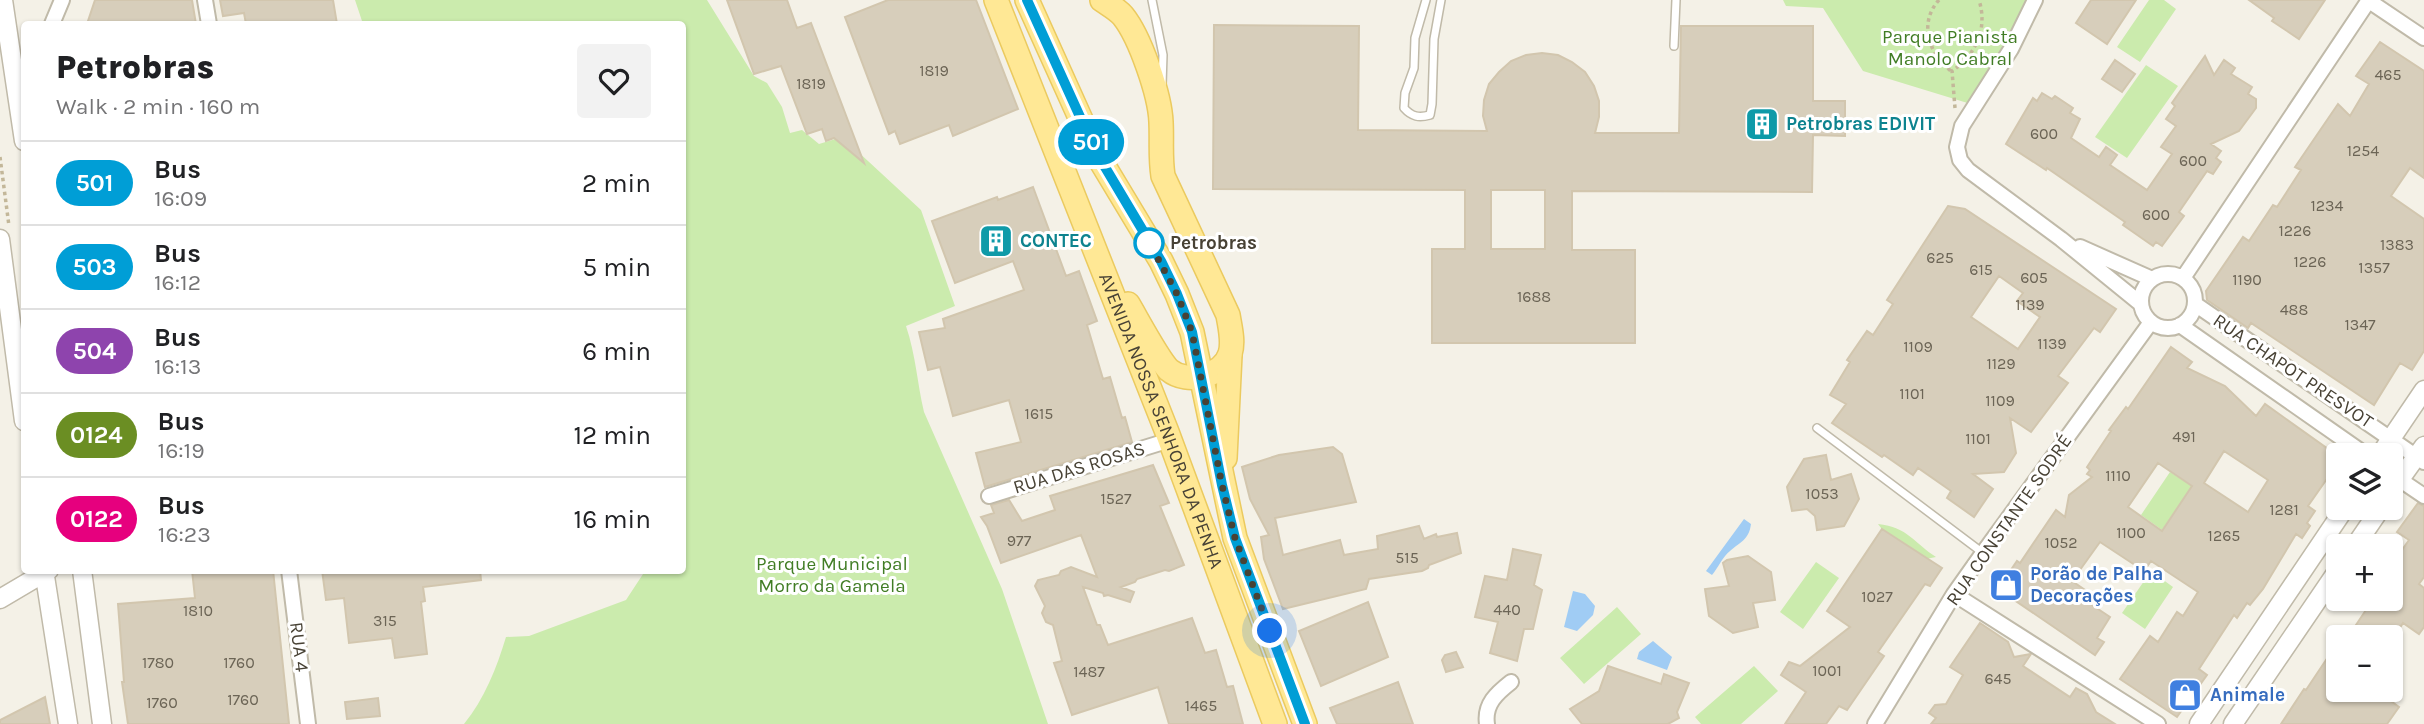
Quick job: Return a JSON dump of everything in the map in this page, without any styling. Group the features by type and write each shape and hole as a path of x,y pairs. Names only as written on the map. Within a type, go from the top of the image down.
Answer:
{"main road":[{"name":"AVENIDA NOSSA SENHORA DA PENHA","path":"996,0 1170,440 1275,724"},
{"name":"AVENIDA NOSSA SENHORA DA PENHA","path":"1027,0 1096,152 1161,261 1192,332 1235,538 1305,724"},
{"path":"1102,0 1123,16 1137,39 1152,79 1161,121 1159,153 1163,176 1228,315 1231,335 1228,427 1222,485"},
{"path":"1099,257 1169,370 1182,376 1202,377 1217,370 1230,355"}],"street":[{"path":"3,0 21,99"},
{"path":"53,21 62,0"},
{"path":"205,0 208,21"},
{"path":"2035,0 2011,49 1962,126 1957,147 1960,160 1968,170 2061,239 2141,304"},
{"path":"2183,278 2369,0 2424,38"},
{"path":"0,239 21,398"},
{"path":"2061,239 2152,279"},
{"path":"2173,274 2183,278 2194,294 2193,313 2180,325 2171,328 2160,327 2151,322 2144,314 2141,304 2145,286 2162,275 2173,274"},
{"name":"RUA CHAPOT PRESVOT","path":"2195,304 2391,438 2421,455"},
{"name":"RUA CONSTANTE SODRÉ","path":"1875,724 1954,594 2151,322"},
{"name":"RUA CHAPOT PRESVOT","path":"2180,325 2349,443"},
{"path":"2388,443 2424,390"},
{"name":"RUA DAS ROSAS","path":"989,496 1170,440"},
{"path":"2403,473 2421,455"},
{"path":"2403,486 2424,496"},
{"path":"2199,724 2337,520"},
{"path":"0,599 41,574"},
{"path":"46,574 68,724"},
{"path":"83,574 102,724"},
{"name":"RUA 4","path":"289,574 308,724"},
{"path":"2233,724 2326,588"},
{"path":"1954,594 2158,724"},
{"path":"1487,724 1485,714 1494,696 1511,682"}],"lane":[{"path":"1152,0 1163,55 1161,121"},
{"path":"1426,0 1415,38 1414,68 1404,100 1404,108 1410,115 1420,117 1430,115 1432,104 1434,39 1441,0"},
{"path":"1674,46 1676,0"},
{"path":"1817,428 1983,553"}],"path":[{"path":"1939,0 1929,15 1930,45 1935,55 1952,71 1956,114 1962,126"},
{"path":"1952,71 1979,40 1983,24 1979,0"}],"green space":[{"name":"Parque Municipal Morro da Gamela","path":"355,0 707,0 754,76 767,83 782,107 790,133 802,130 819,144 842,137 921,210 955,306 906,326 924,412 1002,589 1048,724 464,724 489,683 506,637 529,636 626,600 643,574 686,574 686,21 362,21"},
{"name":"Parque Pianista Manolo Cabral","path":"1783,0 2027,0 2007,45 1974,105 1863,71 1823,8 1786,6"},
{"path":"2149,0 2164,0 2176,9 2140,62 2117,47"},
{"path":"2146,65 2178,86 2127,158 2095,137"},
{"path":"2170,472 2192,486 2162,530 2141,515"},
{"path":"1878,524 1897,528 1936,557 1911,562 1903,557"},
{"path":"1816,562 1839,578 1803,629 1780,612"},
{"path":"2151,571 2173,587 2145,629 2122,613"},
{"path":"1617,607 1641,634 1584,684 1560,658"},
{"path":"1754,666 1778,691 1741,724 1701,724 1695,717"}],"water":[{"path":"1744,519 1751,524 1748,534 1725,556 1712,575 1706,571"},
{"path":"1573,591 1585,594 1595,606 1593,615 1577,631 1564,627"},
{"path":"1653,641 1672,657 1667,670 1637,659 1639,652"}],"building":[{"path":"95,0 192,0 196,21 88,21"},
{"path":"220,0 333,0 336,21 245,21 244,13 223,16"},
{"path":"727,0 787,0 797,28 811,23 864,163 834,138 826,141 822,129 807,134 781,66 754,74"},
{"path":"888,0 976,0 1018,109 953,136 949,125 900,144 895,131 889,134 845,17"},
{"path":"2091,0 2136,0 2107,44 2076,23"},
{"path":"2249,0 2325,0 2299,39 2272,21 2274,18"},
{"name":"Petrobras EDIVIT","path":"1214,25 1359,26 1358,130 1487,131 1483,116 1489,84 1511,61 1542,53 1558,55 1585,72 1599,101 1595,133 1679,133 1681,26 1813,26 1813,101 1845,101 1845,136 1813,135 1812,192 1572,191 1572,250 1635,250 1635,343 1432,343 1432,249 1465,249 1465,190 1213,189","holes":["1491,190 1545,190 1545,249 1491,249"]},
{"path":"2380,42 2424,71 2424,178 2410,168 2391,196 2424,219 2424,351 2412,370 2400,363 2374,405 2251,323 2248,328 2207,300 2206,291 2243,237 2249,241 2273,205 2277,207 2301,170 2295,167 2338,104 2350,116 2369,84 2356,76"},
{"path":"2205,56 2214,75 2224,60 2235,68 2231,74 2252,87 2248,94 2256,99 2256,108 2239,131 2211,144 2221,151 2216,158 2221,162 2213,174 2207,171 2179,212 2184,216 2162,246 2156,242 2153,246 2123,225 2125,222 2047,168 2046,170 2006,144 2033,98 2037,101 2042,93 2052,99 2055,96 2073,108 2070,113 2080,119 2071,138 2099,157 2106,147 2117,155 2110,165 2147,190 2172,154 2161,147 2176,126 2166,119 2175,106 2172,103"},
{"path":"2115,60 2135,74 2122,92 2102,79"},
{"path":"1033,187 1066,276 1079,271 1097,321 1087,325 1103,379 1110,377 1132,442 985,487 976,453 1021,442 1009,400 953,416 940,367 928,370 919,332 945,328 943,319 1024,290 1013,261 955,283 932,221"},
{"path":"1948,206 1965,209 2116,309 2100,332 2094,328 2058,376 2068,383 2031,432 2010,418 2016,453 2004,472 1973,474 1993,489 1974,517 1947,498 1951,491 1918,468 1913,475 1832,423 1846,404 1830,395 1850,362 1847,360 1867,331 1873,335 1893,304 1887,300","holes":["1999,276 2023,293 2017,301 2040,317 2018,349 1971,317"]},
{"path":"2171,347 2192,362 2187,368 2225,386 2256,416 2265,404 2326,447 2326,480 2308,506 2315,511 2307,523 2310,526 2302,538 2296,534 2263,589 2250,605 2247,603 2237,618 2234,615 2199,669 2207,675 2177,717 2120,679 2150,636 2158,642 2177,612 2183,616 2198,592 2151,561 2144,571 2100,542 2072,581 2091,594 2086,601 2110,617 2097,638 2104,642 2095,655 1998,589 2017,561 2020,563 2056,510 2065,517 2069,495 2092,477 2087,474 2090,470 2087,467 2126,407 2128,409","holes":["2224,451 2268,480 2248,512 2204,483","2158,463 2192,486 2162,531 2128,507"]},
{"path":"1333,447 1342,454 1356,502 1275,518 1283,555 1340,540 1344,555 1378,549 1377,536 1419,526 1424,539 1436,534 1437,537 1457,533 1461,553 1429,565 1422,571 1369,579 1366,589 1283,609 1264,559 1261,537 1269,535 1250,499 1242,467 1279,455"},
{"path":"1826,455 1831,480 1851,474 1859,499 1844,526 1817,530 1815,516 1807,509 1792,511 1787,487 1804,459"},
{"path":"1153,465 1169,503 1160,506 1184,565 1137,579 1121,587 1134,592 1130,602 1104,596 1103,593 1083,587 1097,625 1100,625 1108,645 1192,618 1205,653 1216,650 1227,687 1233,686 1243,724 1169,724 1158,687 1072,715 1054,663 1062,661 1053,625 1046,622 1042,613 1045,606 1035,586 1038,580 1059,575 1061,571 1071,567 1097,577 1081,535 1001,563 981,517 994,513 991,505 1009,500 1022,521 1055,510 1050,496"},
{"path":"2418,503 2424,506 2424,577 2419,584 2424,588 2424,627 2419,634 2403,623 2356,625 2365,611 2403,611 2403,549 2409,540 2397,532"},
{"path":"1882,529 1942,568 1930,586 1925,584 1878,652 1884,656 1847,710 1839,706 1826,724 1785,724 1806,692 1781,675 1789,662 1800,666 1850,627 1827,611"},
{"path":"1513,549 1541,555 1534,585 1542,590 1533,629 1524,629 1517,661 1490,653 1498,622 1475,617 1485,576 1507,580"},
{"path":"1748,556 1771,572 1775,600 1753,603 1758,627 1733,633 1709,616 1705,589 1729,586 1723,563"},
{"path":"192,574 273,574 289,724 128,724 122,682 118,604 195,598"},
{"path":"323,574 480,574 481,580 423,587 425,601 421,602 427,654 395,658 392,638 349,643 344,598 326,600"},
{"path":"1368,602 1388,657 1321,686 1299,631"},
{"path":"1980,623 2008,642 2014,657 2031,654 2023,666 2070,697 2076,688 2087,694 2096,712 2115,724 1931,724 1936,718 1929,713 1935,705 1946,704 1963,675 1950,667"},
{"path":"1456,652 1463,667 1446,672 1442,660 1445,655"},
{"path":"2326,660 2326,702 2392,702 2399,707 2387,724 2281,724 2304,689 2306,690"},
{"path":"1608,666 1661,684 1664,674 1689,683 1677,712 1679,718 1668,724 1582,724 1570,709 1599,691"},
{"path":"1398,682 1413,724 1337,724 1330,708"},
{"path":"45,697 50,724 0,724 0,720"},
{"path":"378,698 380,716 347,719 345,702"}],"bus line":[{"name":"501","path":"1027,0 1096,152 1161,261 1192,332 1235,538 1305,724"}],"place":[{"name":"Petrobras EDIVIT","path":"1762,124"},
{"name":"CONTEC","path":"996,241"},
{"name":"Petrobras","path":"1149,243"},
{"name":"Porão de Palha Decorações","path":"2006,585"},
{"name":"Animale","path":"2185,695"}],"route":[{"path":"1149,243 1148,240 1177,294 1192,332 1235,538 1270,631"}]}
